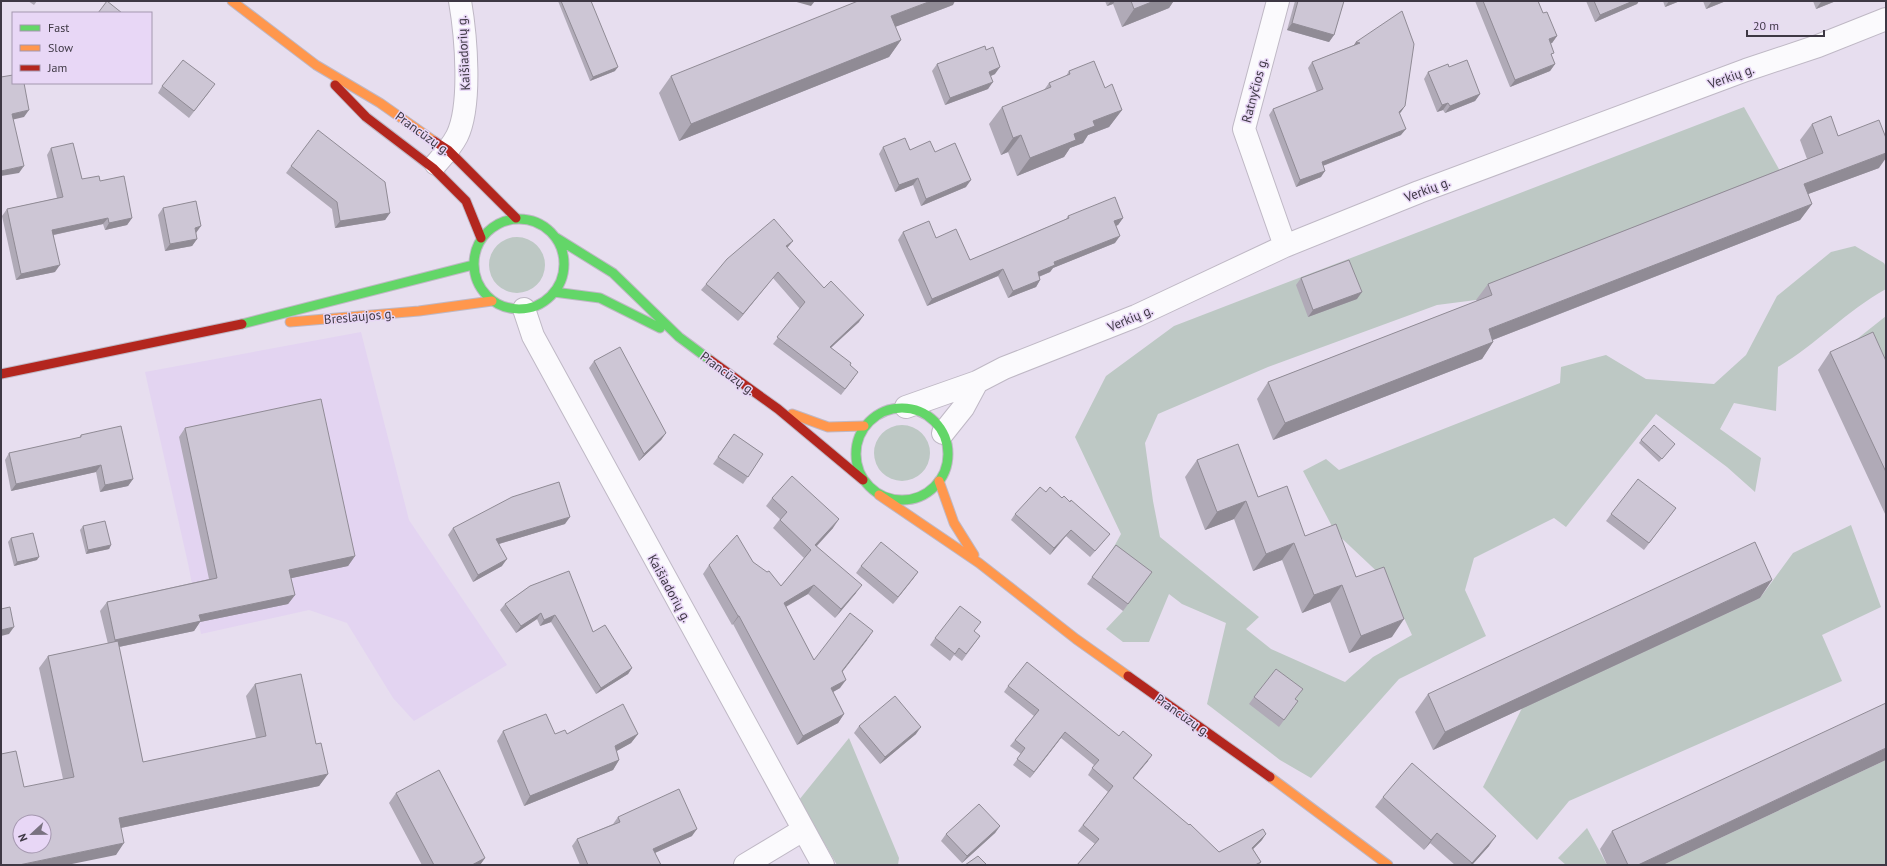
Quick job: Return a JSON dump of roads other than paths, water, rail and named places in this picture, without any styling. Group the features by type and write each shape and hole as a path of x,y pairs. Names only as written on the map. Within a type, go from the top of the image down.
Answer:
{"street":[{"name":"Prancūzų g.","path":"232,1 316,65 380,103 448,150 516,218"},
{"name":"Kaišiadorių g.","path":"433,168 448,150 457,135 464,104 467,76 460,1"},
{"name":"Ratnyčios g.","path":"1278,1 1244,129 1285,246"},
{"name":"Verkių g.","path":"906,407 977,382 1004,368 1136,316 1285,246 1419,192 1746,70 1818,46 1886,19"},
{"name":"Prancūzų g.","path":"316,65 366,117 433,168 466,201 481,238"},
{"path":"516,218 530,220 544,226 555,237 562,250 564,264 562,279 554,292 541,303 524,309 507,308 492,301 482,291 476,279 473,265 475,251 481,238 490,228 502,221 516,218"},
{"name":"Prancūzų g.","path":"555,237 613,273 679,337 778,409 863,480"},
{"name":"Breslaujos g.","path":"1,374 225,328 473,265"},
{"name":"Prancūzų g.","path":"554,292 600,298 679,337"},
{"name":"Breslaujos g.","path":"225,328 420,311 492,301"},
{"name":"Kaišiadorių g.","path":"524,309 533,336 822,865"},
{"path":"944,433 963,408 977,382"},
{"path":"906,407 918,410 928,415 937,423 944,433 948,458 946,470 930,491 918,497 906,500 892,500 880,495 863,480 858,469 855,447 864,426 873,417 883,411 906,407"},
{"name":"Prancūzų g.","path":"778,409 828,427 864,426"},
{"name":"Prancūzų g.","path":"939,481 954,523 979,563"},
{"name":"Prancūzų g.","path":"880,495 979,563 1076,639 1306,803 1388,865"},
{"path":"745,865 803,830"}]}
